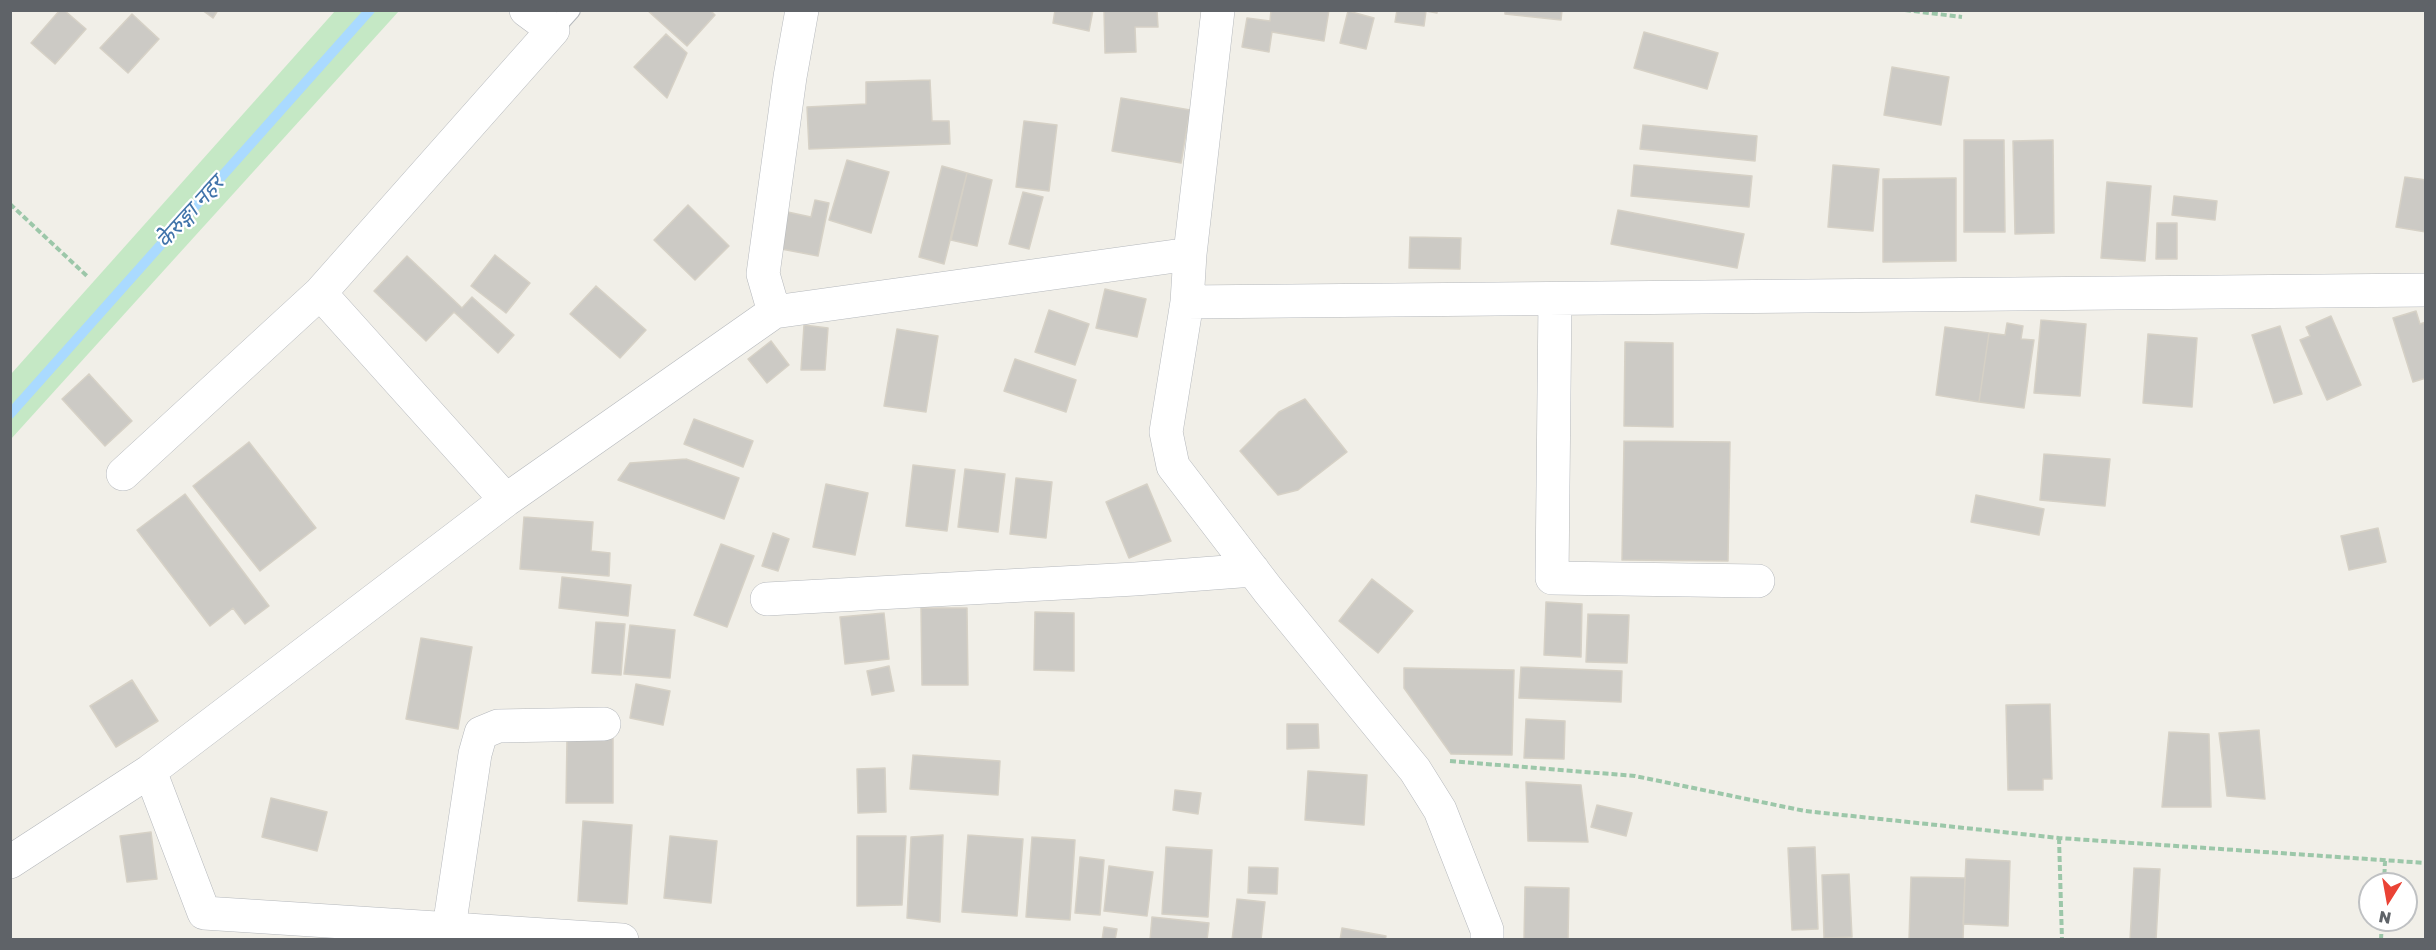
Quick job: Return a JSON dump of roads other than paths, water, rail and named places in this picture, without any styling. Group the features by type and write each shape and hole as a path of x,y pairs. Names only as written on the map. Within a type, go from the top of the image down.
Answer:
{"street":[{"path":"123,474 320,293 562,20 526,10"},
{"path":"774,312 763,274 790,77 802,10"},
{"path":"1218,10 1190,254 1187,302 1166,432 1173,466 1252,570 1415,770 1440,810 1486,930 1487,939"},
{"path":"10,862 150,771 506,500 774,312 1190,254"},
{"path":"1187,302 2426,290"},
{"path":"320,293 506,500"},
{"path":"1555,299 1552,578 1758,581"},
{"path":"767,599 1135,579 1252,570"},
{"path":"449,928 475,754 481,733 498,726 604,724"},
{"path":"150,771 204,913 622,939"}],"waterway":[{"name":"केेरुङ्गा नहर","path":"10,414 370,10"}]}
